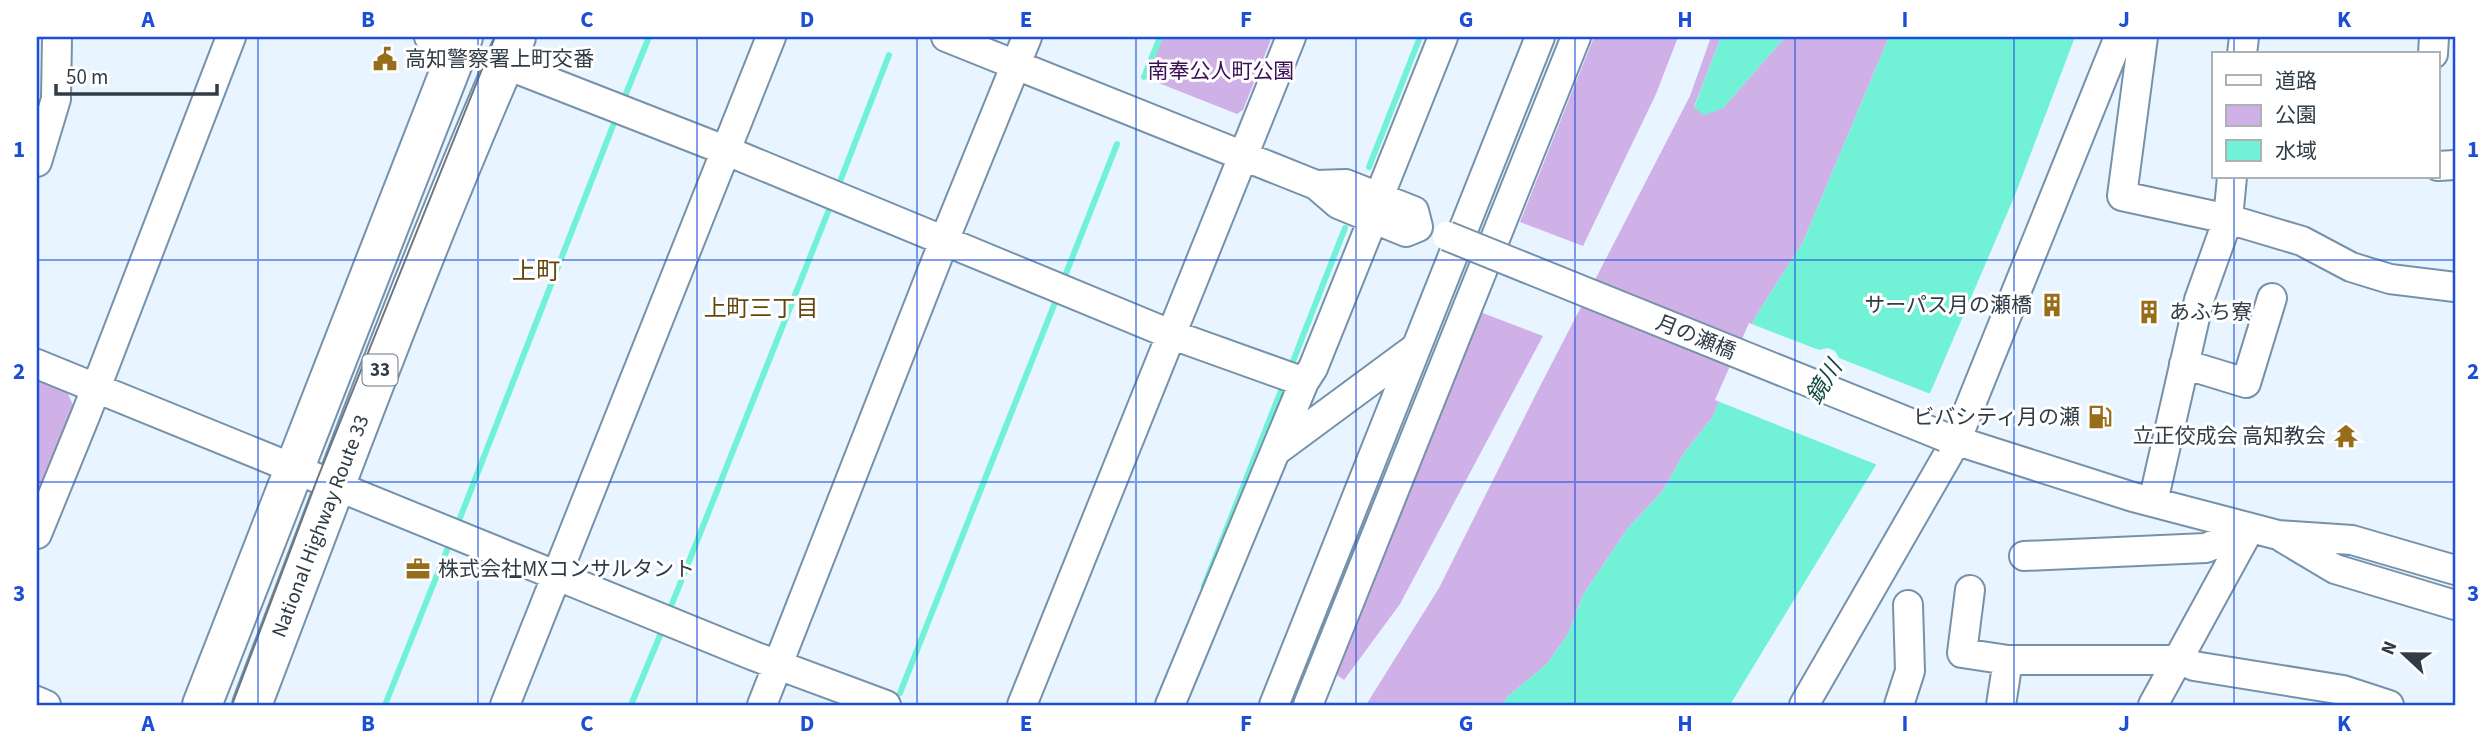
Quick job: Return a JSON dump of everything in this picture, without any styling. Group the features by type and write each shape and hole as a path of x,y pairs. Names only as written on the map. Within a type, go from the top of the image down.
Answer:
{"highway":[{"name":"National Highway Route 33","path":"202,705 295,467 450,40"},
{"name":"National Highway Route 33","path":"252,705 335,484 510,50"}],"street":[{"path":"37,162 56,99 57,37"},
{"path":"37,534 231,37"},
{"path":"505,705 771,37"},
{"name":"月の瀬橋","path":"946,37 1316,185 1346,184 1406,232 1418,227 1447,236 1951,439 2153,502 2278,535"},
{"path":"762,705 1014,64 1027,37"},
{"path":"1022,705 1291,37"},
{"path":"1170,705 1304,383 1313,368 1443,37"},
{"path":"1274,705 1540,37"},
{"path":"1308,705 1576,37"},
{"path":"1804,705 1951,439 2119,37"},
{"path":"2143,37 2122,196 2228,219 2302,241 2351,267 2390,279 2455,287"},
{"path":"510,50 727,151 1170,334 1304,383"},
{"path":"2153,502 2199,300 2228,219 2232,178"},
{"path":"2184,364 2246,383 2272,299"},
{"path":"1276,451 1414,349"},
{"path":"37,364 779,665 886,705"},
{"path":"2024,556 2206,548 2250,528"},
{"path":"2153,705 2250,528"},
{"path":"2278,535 2353,540 2455,570"},
{"path":"2278,535 2335,569 2455,605"},
{"path":"1970,590 1952,650 1962,653 2008,660 2180,660 2194,666 2343,690 2389,705"},
{"path":"1899,705 1910,671 1908,606"},
{"path":"2001,705 2008,660"},
{"path":"37,701 46,705"}],"green space":[{"name":"南奉公人町公園","path":"1163,37 1272,37 1243,110 1237,114 1146,78"},
{"path":"1594,37 1678,37 1656,94 1583,246 1520,222"},
{"path":"1711,37 1721,37 1694,107 1723,108 1785,37 1889,37 1803,242 1756,316 1712,418 1684,453 1662,492 1628,528 1583,595 1568,634 1547,664 1507,697 1503,705 1366,705 1439,588 1690,96"},
{"path":"1480,312 1543,336 1400,604 1344,680 1337,675"},
{"path":"37,378 66,389 76,412 37,508"}],"water":[{"path":"1721,37 1785,37 1723,108 1705,115 1694,108"},
{"name":"鏡川","path":"1889,37 2075,37 2015,195 1931,391 1876,465 1730,705 1503,705 1507,697 1547,664 1568,634 1583,595 1628,528 1662,492 1684,453 1712,418 1756,316 1803,242"}],"pier":[{"path":"1749,323 1819,350 1828,348 1835,351 1839,358 1933,395 1880,466 1715,400"}],"waterway":[{"path":"625,96 649,37"},
{"path":"1144,77 1160,37"},
{"path":"1369,167 1420,37"},
{"path":"839,184 889,55"},
{"path":"460,518 614,123"},
{"path":"1065,276 1117,144"},
{"path":"672,604 830,207"},
{"path":"1290,369 1345,228"},
{"path":"900,693 1058,295"},
{"path":"1204,586 1284,383"},
{"path":"385,705 449,545"},
{"path":"631,705 661,633"}],"tram line":[{"path":"232,705 318,477 495,37"}],"place":[{"name":"高知警察署上町交番","path":"385,59"},
{"name":"サーパス月の瀬橋","path":"2052,305"},
{"name":"あふち寮","path":"2149,312"},
{"name":"ビバシティ月の瀬","path":"2100,417"},
{"name":"立正佼成会 高知教会","path":"2346,436"},
{"name":"株式会社MXコンサルタント","path":"418,569"}],"district":[{"name":"上町","path":"536,271"},
{"name":"上町三丁目","path":"761,308"}]}
